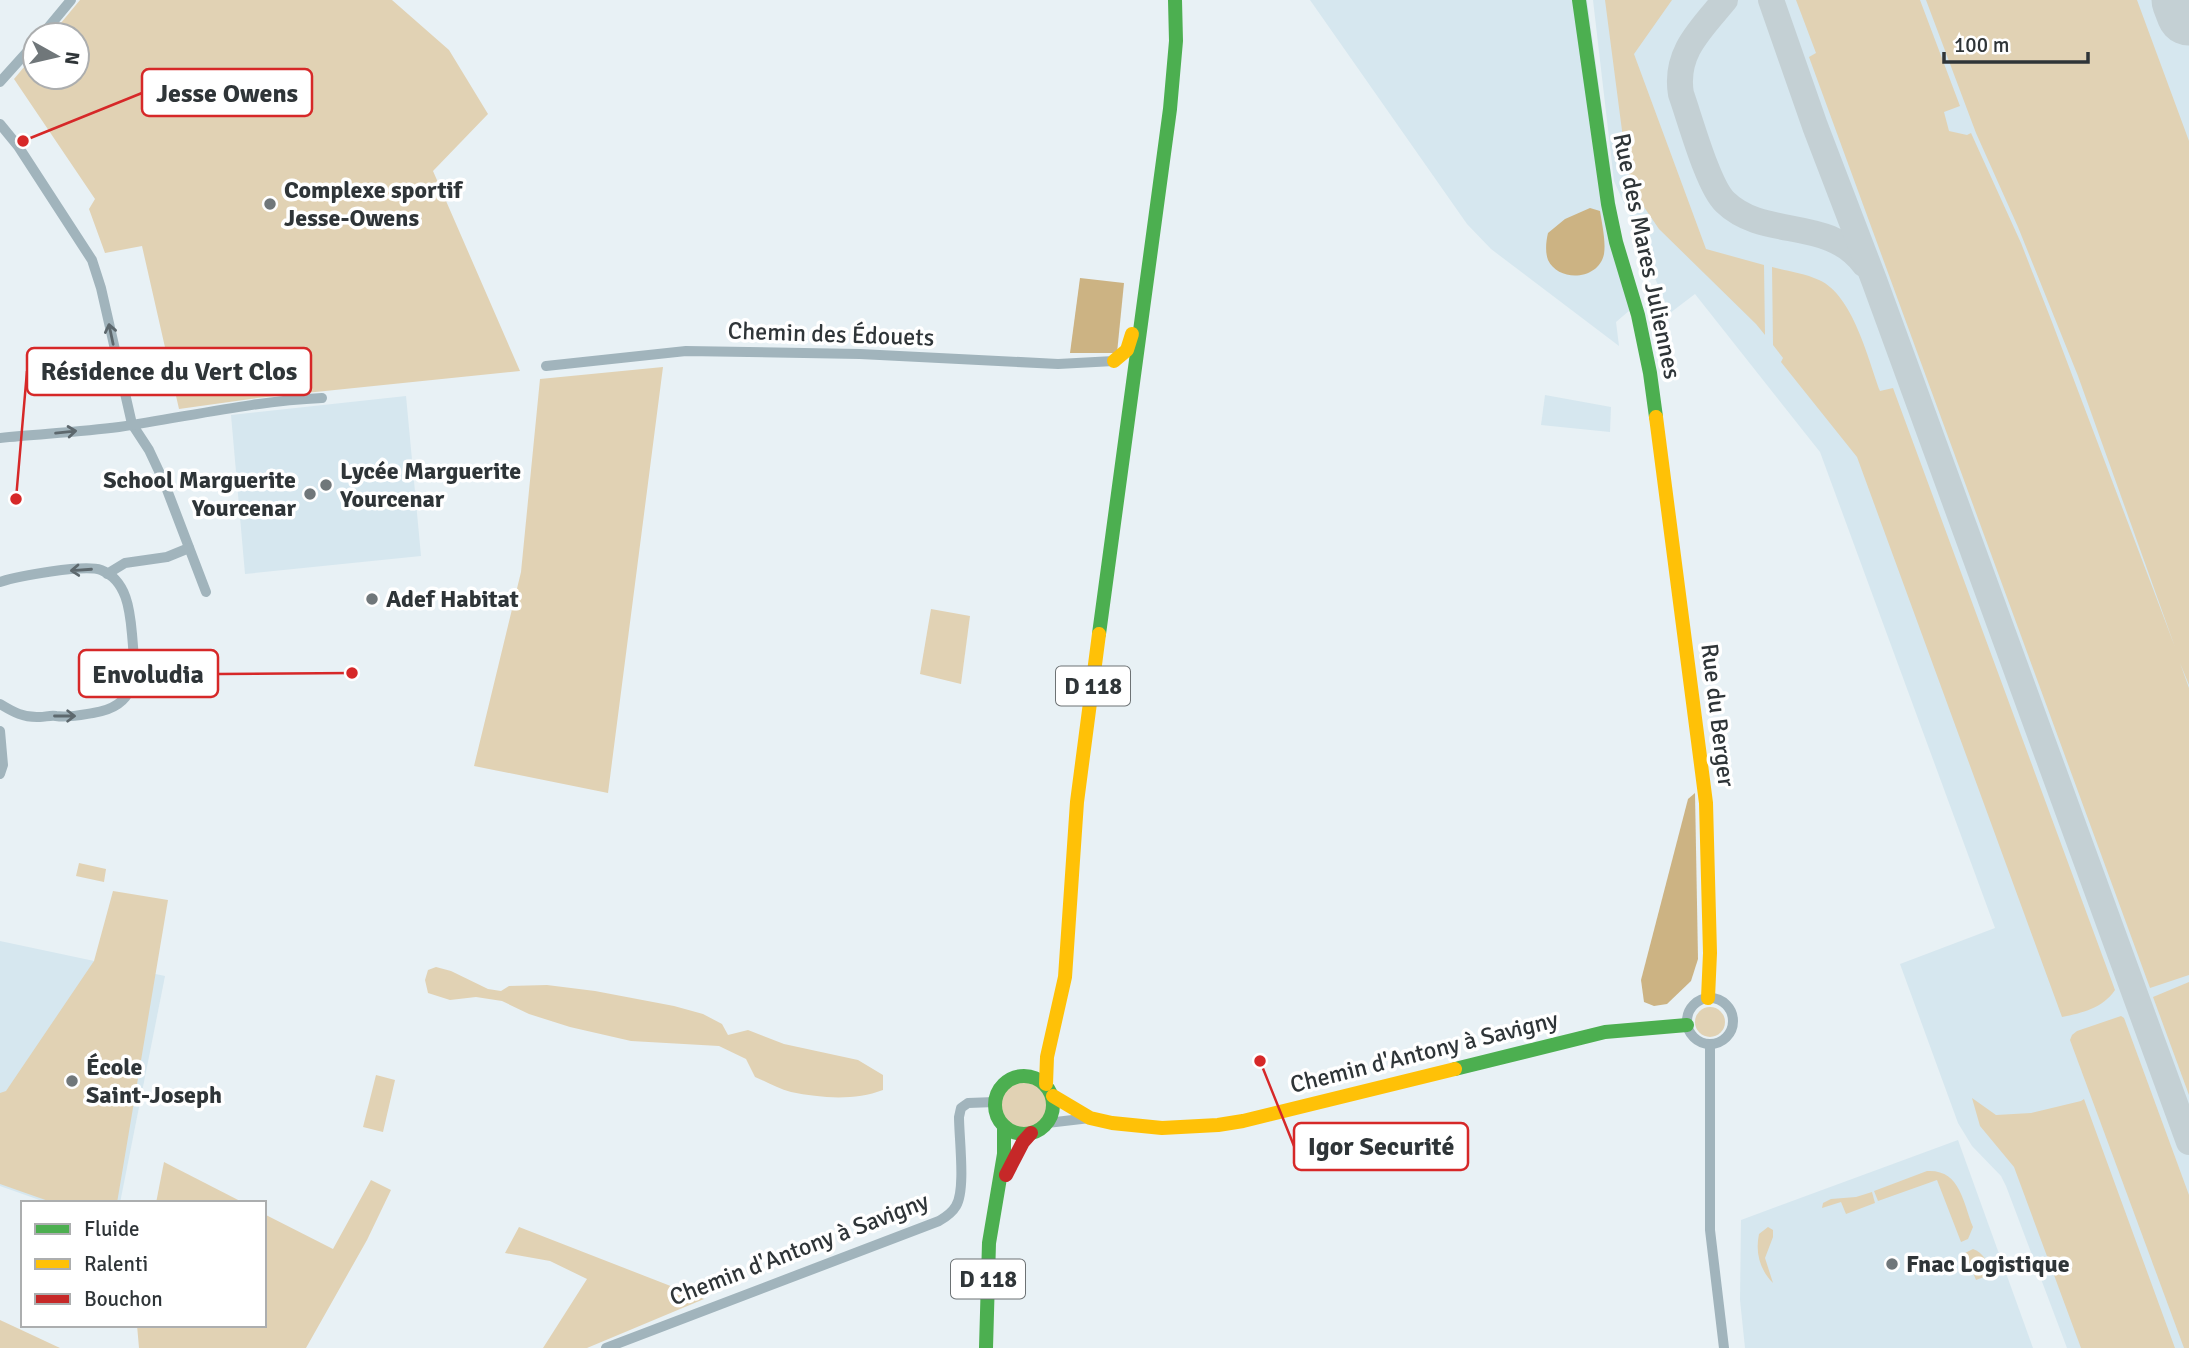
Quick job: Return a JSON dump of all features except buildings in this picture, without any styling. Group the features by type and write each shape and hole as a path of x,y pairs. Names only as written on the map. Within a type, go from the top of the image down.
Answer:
{"main road":[{"name":"D 118","path":"1049,1090 1047,1057 1059,1009 1068,943 1077,802 1175,60 1175,0"},
{"name":"Rue des Mares Juliennes","path":"1579,0 1605,188 1616,242 1638,316 1650,373 1659,439"},
{"path":"1114,361 1125,355 1130,348 1137,305 1145,292"},
{"path":"1114,361 1128,365 1122,415 1127,427"},
{"name":"Rue du Berger","path":"1659,439 1706,803 1710,953 1708,998"},
{"name":"D 118","path":"1020,1075 1032,1064 1059,1009"},
{"name":"Chemin d'Antony à Savigny","path":"1090,1118 1163,1128 1218,1125 1605,1032 1687,1025"},
{"path":"1049,1090 1054,1110 1041,1129 1031,1133 1016,1133 1004,1126 995,1110 995,1102 1002,1086 1020,1075 1036,1077 1049,1090 1090,1118"},
{"name":"D 118","path":"986,1348 989,1243 1004,1154 1004,1126"},
{"name":"D 118","path":"995,1211 1004,1179 1014,1157 1031,1133"}],"street":[{"path":"54,21 71,0"},
{"path":"0,82 21,59"},
{"path":"0,124 18,146 92,260 101,288 132,424 149,450 206,592"},
{"name":"Chemin des Édouets","path":"546,366 685,351 847,354 1058,364 1114,361"},
{"path":"0,438 132,424 197,412 322,398"},
{"path":"107,574 125,563 167,557 189,548"},
{"path":"0,582 14,577 60,571 94,569 107,574 121,588 130,609 136,668 127,694 107,711 61,718 52,715 27,717 0,705"},
{"path":"0,732 3,755 0,775"},
{"path":"1708,998 1726,1005 1732,1015 1726,1037 1710,1044 1698,1041 1687,1025 1688,1015 1694,1005 1708,998"},
{"path":"1710,1044 1710,1230 1724,1348"},
{"name":"Chemin d'Antony à Savigny","path":"606,1348 948,1216 956,1208 961,1187 961,1108 968,1103 995,1102"},
{"path":"1047,1123 1090,1118"}],"shaded area":[{"name":"Complexe sportif Jesse-Owens","path":"80,0 392,0 449,50 488,114 433,171 520,371 257,398 179,409 142,246 105,253 89,209 95,199 22,91 91,91 91,21 63,21"},
{"path":"1310,0 1587,0 1630,310 1616,322 1619,346 1491,249 1467,224"},
{"path":"1593,0 2189,0 2189,1348 2067,1348 2006,1186 2001,1176 1972,1146 1958,1123 1900,964 1995,928 1820,452 1695,294 1670,313 1654,276 1650,276 1646,238 1632,221 1614,181"},
{"path":"1605,0 1672,0 1634,54 1706,249 1764,265 1765,335 1659,229 1644,207 1627,169"},
{"path":"1796,0 1920,0 1960,106 1944,112 1949,131 1967,135 1971,133 2021,243 2175,647 2078,376 2018,227 1976,133 1926,0 2137,0 2189,141 2189,685 2180,663 2189,688 2189,975 2150,988 1809,57 1816,53"},
{"name":"Complexe sportif Jesse-Owens","path":"21,71 21,89 14,79"},
{"path":"1590,208 1600,211 1604,232 1604,254 1601,263 1587,273 1569,275 1561,272 1553,267 1546,254 1548,233 1565,219"},
{"path":"1772,267 1819,280 1831,288 1841,299 1858,329 1880,391 1893,388 2115,990 2092,1009 2062,1017 1857,457 1781,362 1783,358 1773,345"},
{"path":"1080,278 1124,283 1117,353 1070,353"},
{"path":"663,367 608,793 474,766 521,572 540,379"},
{"path":"1545,395 1611,407 1610,432 1541,425"},
{"name":"Lycée Marguerite Yourcenar","path":"406,396 421,556 245,574 231,415"},
{"path":"931,609 970,616 961,684 920,674"},
{"path":"1695,793 1698,959 1691,981 1667,1004 1654,1006 1644,1002 1641,980 1688,799"},
{"path":"79,863 106,869 104,882 76,876"},
{"name":"École Saint-Joseph","path":"113,891 168,900 117,1201 48,1201 0,1184 0,1093 6,1091 94,961"},
{"name":"École Saint-Joseph","path":"0,941 165,976 120,1201 42,1201 0,1186"},
{"path":"436,967 451,971 488,989 501,991 509,986 547,985 674,1006 703,1014 722,1024 728,1035 748,1030 784,1044 858,1060 883,1075 883,1090 861,1096 837,1097 791,1092 755,1077 746,1059 719,1046 631,1041 570,1027 529,1014 502,1001 476,997 450,1000 428,993 425,980 428,970"},
{"path":"2189,982 2189,1095 2153,997"},
{"path":"1710,1007 1720,1012 1725,1022 1720,1032 1710,1037 1700,1032 1695,1022 1700,1012"},
{"path":"2121,1016 2189,1195 2189,1348 2184,1348 2070,1040 2077,1031"},
{"path":"376,1075 395,1080 383,1132 363,1127"},
{"path":"1024,1082 1040,1089 1047,1105 1040,1121 1024,1128 1008,1121 1001,1105 1008,1089"},
{"path":"1972,1098 1996,1115 2031,1113 2084,1099 2175,1348 2081,1348 2014,1167 1980,1126"},
{"path":"1958,1140 2033,1348 1745,1348 1740,1300 1741,1220"},
{"path":"164,1162 240,1201 156,1201"},
{"path":"1927,1171 1947,1175 1959,1189 1973,1227 1968,1239 1961,1242 1937,1180 1878,1201 1874,1191"},
{"path":"371,1180 391,1190 367,1240 306,1348 139,1348 137,1327 266,1327 266,1215 333,1249"},
{"path":"1872,1192 1875,1203 1846,1214 1841,1202 1822,1208 1823,1203 1831,1199 1856,1197"},
{"path":"519,1227 704,1299 587,1348 543,1348 587,1279 550,1261 505,1253"},
{"path":"1768,1227 1773,1230 1773,1237 1765,1258 1773,1283 1765,1273 1758,1254 1759,1234"},
{"path":"1973,1249 1986,1259 1992,1274 1976,1280 1965,1253"},
{"path":"0,1320 60,1348 0,1348"}],"taxiway":[{"path":"1725,0 1691,43 1680,79 1681,94 1712,182 1725,202 1741,214 1758,221 1833,239 1849,249 1864,264"},
{"path":"1771,0 2189,1142"}],"runway":[{"path":"2184,0 2189,13"}],"traffic: fast":[{"path":"1099,634 1170,109 1176,41 1175,0"},
{"path":"1579,0 1608,204 1616,242 1638,315 1656,417"},
{"path":"1455,1069 1605,1032 1687,1025"},
{"path":"1018,1076 1030,1076 1045,1084 1053,1099 1053,1105 1053,1111 1045,1126 1030,1134 1018,1134 1003,1126 995,1111 995,1099 1003,1084 1018,1076"},
{"path":"986,1348 989,1243 1004,1154 1004,1126"}],"traffic: slow":[{"path":"1114,361 1127,350 1132,334"},
{"path":"1656,417 1706,803 1710,953 1708,998"},
{"path":"1046,1084 1047,1057 1065,977 1077,802 1099,634"},
{"path":"1053,1096 1090,1118 1112,1123 1162,1128 1218,1125 1455,1069"}],"traffic: jam":[{"path":"1006,1175 1023,1142 1031,1133"}],"place":[{"name":"Jesse Owens","path":"23,141"},
{"name":"Complexe sportif Jesse-Owens","path":"270,204"},
{"name":"Lycée Marguerite Yourcenar","path":"326,485"},
{"name":"School Marguerite Yourcenar","path":"310,494"},
{"name":"Résidence du Vert Clos","path":"16,499"},
{"name":"Adef Habitat","path":"372,599"},
{"name":"Envoludia","path":"352,673"},
{"name":"Igor Securité","path":"1260,1061"},
{"name":"École Saint-Joseph","path":"72,1081"},
{"name":"Fnac Logistique","path":"1892,1264"}]}
